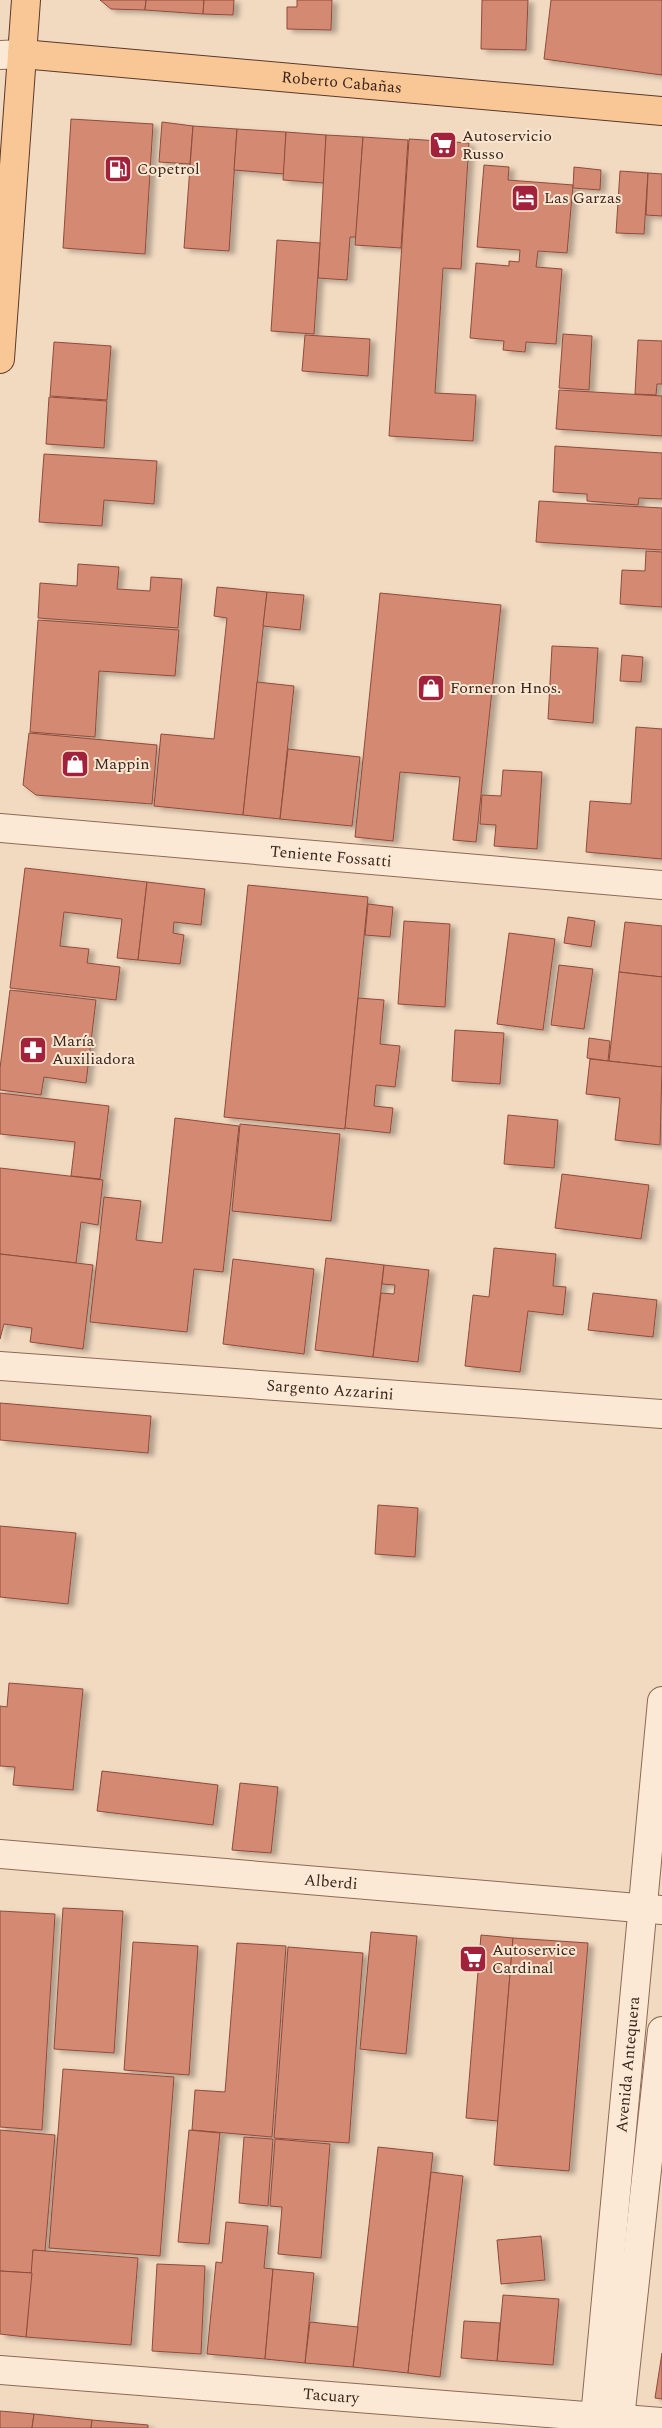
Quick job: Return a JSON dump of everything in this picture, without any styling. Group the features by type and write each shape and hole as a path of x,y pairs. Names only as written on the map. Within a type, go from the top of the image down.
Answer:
{"main road":[{"path":"0,359 11,54 26,0"},
{"name":"Roberto Cabañas","path":"11,54 662,111"}],"street":[{"name":"Teniente Fossatti","path":"0,828 662,886"},
{"name":"Sargento Azzarini","path":"0,1366 662,1414"},
{"name":"Avenida Antequera","path":"607,2422 652,1908 662,1701"},
{"name":"Alberdi","path":"0,1854 652,1908"},
{"name":"Avenida Antequera","path":"607,2422 662,2031"},
{"name":"Tacuary","path":"0,2370 607,2422 662,2422"}],"building":[{"path":"100,0 146,0 145,10 111,9"},
{"path":"146,0 204,0 203,14 145,10"},
{"path":"204,0 234,0 233,15 203,14"},
{"path":"297,0 332,0 331,30 287,29 287,7 297,7"},
{"path":"482,0 528,0 526,50 481,49"},
{"path":"551,0 662,0 662,75 544,59"},
{"path":"71,119 153,124 145,254 63,248"},
{"path":"162,122 193,126 190,164 159,162"},
{"path":"193,126 237,129 229,251 184,248"},
{"path":"237,129 286,132 284,174 234,170"},
{"path":"286,132 326,135 324,183 283,180"},
{"path":"326,135 363,137 356,237 350,237 347,280 318,278"},
{"path":"363,137 408,140 401,248 355,245"},
{"path":"409,139 469,143 461,269 443,268 435,393 476,395 473,441 389,436"},
{"path":"484,165 509,167 508,180 573,185 567,253 538,251 536,267 562,269 556,344 526,342 525,352 503,350 504,341 470,338 476,263 509,266 509,261 519,262 520,250 477,247"},
{"path":"574,167 601,170 600,190 573,188"},
{"path":"620,171 648,173 644,234 616,233"},
{"path":"648,173 662,174 662,216 646,215"},
{"path":"277,240 320,243 314,334 271,331"},
{"path":"563,334 592,336 589,390 559,388"},
{"path":"305,335 370,339 368,376 302,371"},
{"path":"638,340 662,341 662,384 657,384 656,395 635,394"},
{"path":"54,342 111,346 107,400 50,396"},
{"path":"559,390 662,396 662,436 556,429"},
{"path":"49,397 107,401 104,448 46,444"},
{"path":"555,446 662,453 662,499 639,498 638,505 587,501 587,494 553,492"},
{"path":"44,454 157,461 154,504 104,500 102,526 39,522"},
{"path":"539,501 662,508 662,550 536,542"},
{"path":"646,551 662,552 662,607 620,604 622,570 645,571"},
{"path":"78,564 119,567 117,589 150,591 151,577 182,579 178,628 38,618 40,583 77,586"},
{"path":"217,587 267,592 243,815 154,806 161,734 214,739 227,618 214,616"},
{"path":"267,592 304,595 300,630 263,626"},
{"name":"Forneron Hnos.","path":"380,593 501,605 476,842 453,840 460,777 400,772 393,841 355,837"},
{"path":"38,620 179,630 175,676 99,671 95,737 30,732"},
{"path":"552,646 598,648 593,723 548,719"},
{"path":"622,655 643,657 641,682 620,681"},
{"path":"257,682 294,686 280,819 243,815"},
{"path":"636,727 662,729 662,859 586,852 590,801 631,804"},
{"path":"29,733 157,745 152,804 36,795 23,785"},
{"path":"288,749 360,757 352,826 280,819"},
{"path":"503,770 542,772 537,849 494,846 496,825 480,824 482,795 501,796"},
{"path":"25,868 147,882 138,960 117,958 122,919 64,912 60,946 89,949 87,963 120,967 116,1000 10,988"},
{"path":"147,882 205,889 201,925 174,922 173,933 184,935 180,964 138,960"},
{"path":"248,885 368,897 345,1129 224,1117"},
{"path":"368,904 393,907 390,937 365,935"},
{"path":"568,917 595,921 591,947 564,943"},
{"path":"404,921 450,924 445,1007 398,1004"},
{"path":"625,922 662,926 662,977 619,972"},
{"path":"509,933 555,939 543,1030 497,1024"},
{"path":"559,965 593,969 584,1029 551,1025"},
{"path":"619,972 662,977 662,1067 609,1061"},
{"path":"10,990 96,1000 86,1083 44,1077 41,1095 0,1090 0,1068"},
{"path":"358,998 384,1000 380,1044 400,1046 395,1087 376,1085 374,1106 393,1108 390,1133 345,1128"},
{"path":"455,1030 504,1033 500,1084 452,1081"},
{"path":"589,1038 610,1041 608,1061 587,1058"},
{"path":"590,1059 662,1067 660,1145 615,1140 620,1098 586,1094"},
{"path":"0,1093 109,1106 100,1179 71,1176 75,1142 0,1134"},
{"path":"508,1115 558,1120 554,1168 504,1164"},
{"path":"175,1118 239,1126 223,1272 194,1269 187,1332 90,1322 104,1197 141,1201 136,1240 162,1243"},
{"path":"240,1124 340,1134 331,1221 232,1211"},
{"path":"0,1168 103,1180 98,1225 81,1222 76,1263 0,1254"},
{"path":"562,1174 649,1185 641,1239 555,1228"},
{"path":"494,1248 556,1254 553,1286 566,1287 563,1315 528,1311 520,1372 465,1366 473,1295 489,1297"},
{"path":"0,1254 93,1265 83,1349 30,1342 32,1328 4,1324 0,1339"},
{"path":"326,1258 384,1265 373,1357 315,1350"},
{"path":"233,1259 314,1269 304,1354 223,1344"},
{"path":"384,1265 429,1270 418,1362 373,1357 381,1293 394,1294 395,1285 382,1284"},
{"path":"593,1293 657,1300 653,1337 588,1330"},
{"path":"0,1403 151,1416 148,1453 0,1440"},
{"path":"378,1505 418,1508 415,1557 375,1554"},
{"path":"0,1526 76,1533 68,1604 0,1597"},
{"path":"9,1683 83,1689 73,1790 13,1785 15,1767 0,1766 0,1706 7,1707"},
{"path":"102,1771 218,1785 213,1825 97,1811"},
{"path":"240,1783 278,1787 271,1853 232,1850"},
{"path":"63,1908 123,1911 114,2053 54,2049"},
{"path":"0,1911 55,1914 42,2130 0,2127"},
{"path":"371,1932 417,1936 406,2054 360,2049"},
{"path":"481,1935 513,1938 498,2121 466,2118"},
{"path":"513,1938 588,1943 569,2171 494,2165"},
{"path":"133,1942 198,1946 189,2075 124,2070"},
{"path":"237,1943 286,1946 272,2137 192,2130 195,2090 225,2092"},
{"path":"288,1947 363,1953 349,2143 274,2138"},
{"path":"63,2069 174,2077 160,2256 49,2248"},
{"path":"0,2130 55,2135 45,2251 33,2250 32,2273 0,2271"},
{"path":"189,2130 220,2133 209,2244 178,2242"},
{"path":"244,2137 273,2139 268,2206 239,2203"},
{"path":"275,2139 330,2144 321,2258 278,2254 282,2207 270,2206"},
{"path":"378,2147 433,2153 408,2373 353,2367"},
{"path":"431,2172 463,2176 440,2377 408,2373"},
{"path":"226,2222 268,2226 264,2268 273,2269 265,2359 207,2354 216,2262 222,2263"},
{"path":"541,2236 545,2280 501,2284 497,2240"},
{"path":"33,2250 138,2258 131,2345 26,2337"},
{"path":"157,2264 205,2266 201,2354 152,2351"},
{"path":"273,2269 314,2273 305,2363 265,2359"},
{"path":"0,2271 32,2273 26,2337 0,2334"},
{"path":"503,2295 559,2299 553,2365 497,2361"},
{"path":"464,2321 500,2323 497,2361 461,2358"},
{"path":"310,2322 358,2327 353,2367 305,2363"},
{"path":"662,2353 662,2399 655,2398"},
{"path":"0,2411 34,2414 32,2428 0,2428"},
{"path":"34,2414 92,2420 91,2428 32,2428"},
{"path":"92,2420 148,2425 148,2428 91,2428"}],"place":[{"name":"Autoservicio Russo","path":"443,145"},
{"name":"Copetrol","path":"118,169"},
{"name":"Las Garzas","path":"525,198"},
{"name":"Forneron Hnos.","path":"431,688"},
{"name":"Mappin","path":"75,764"},
{"name":"María Auxiliadora","path":"33,1050"},
{"name":"Autoservice Cardinal","path":"473,1959"}]}
